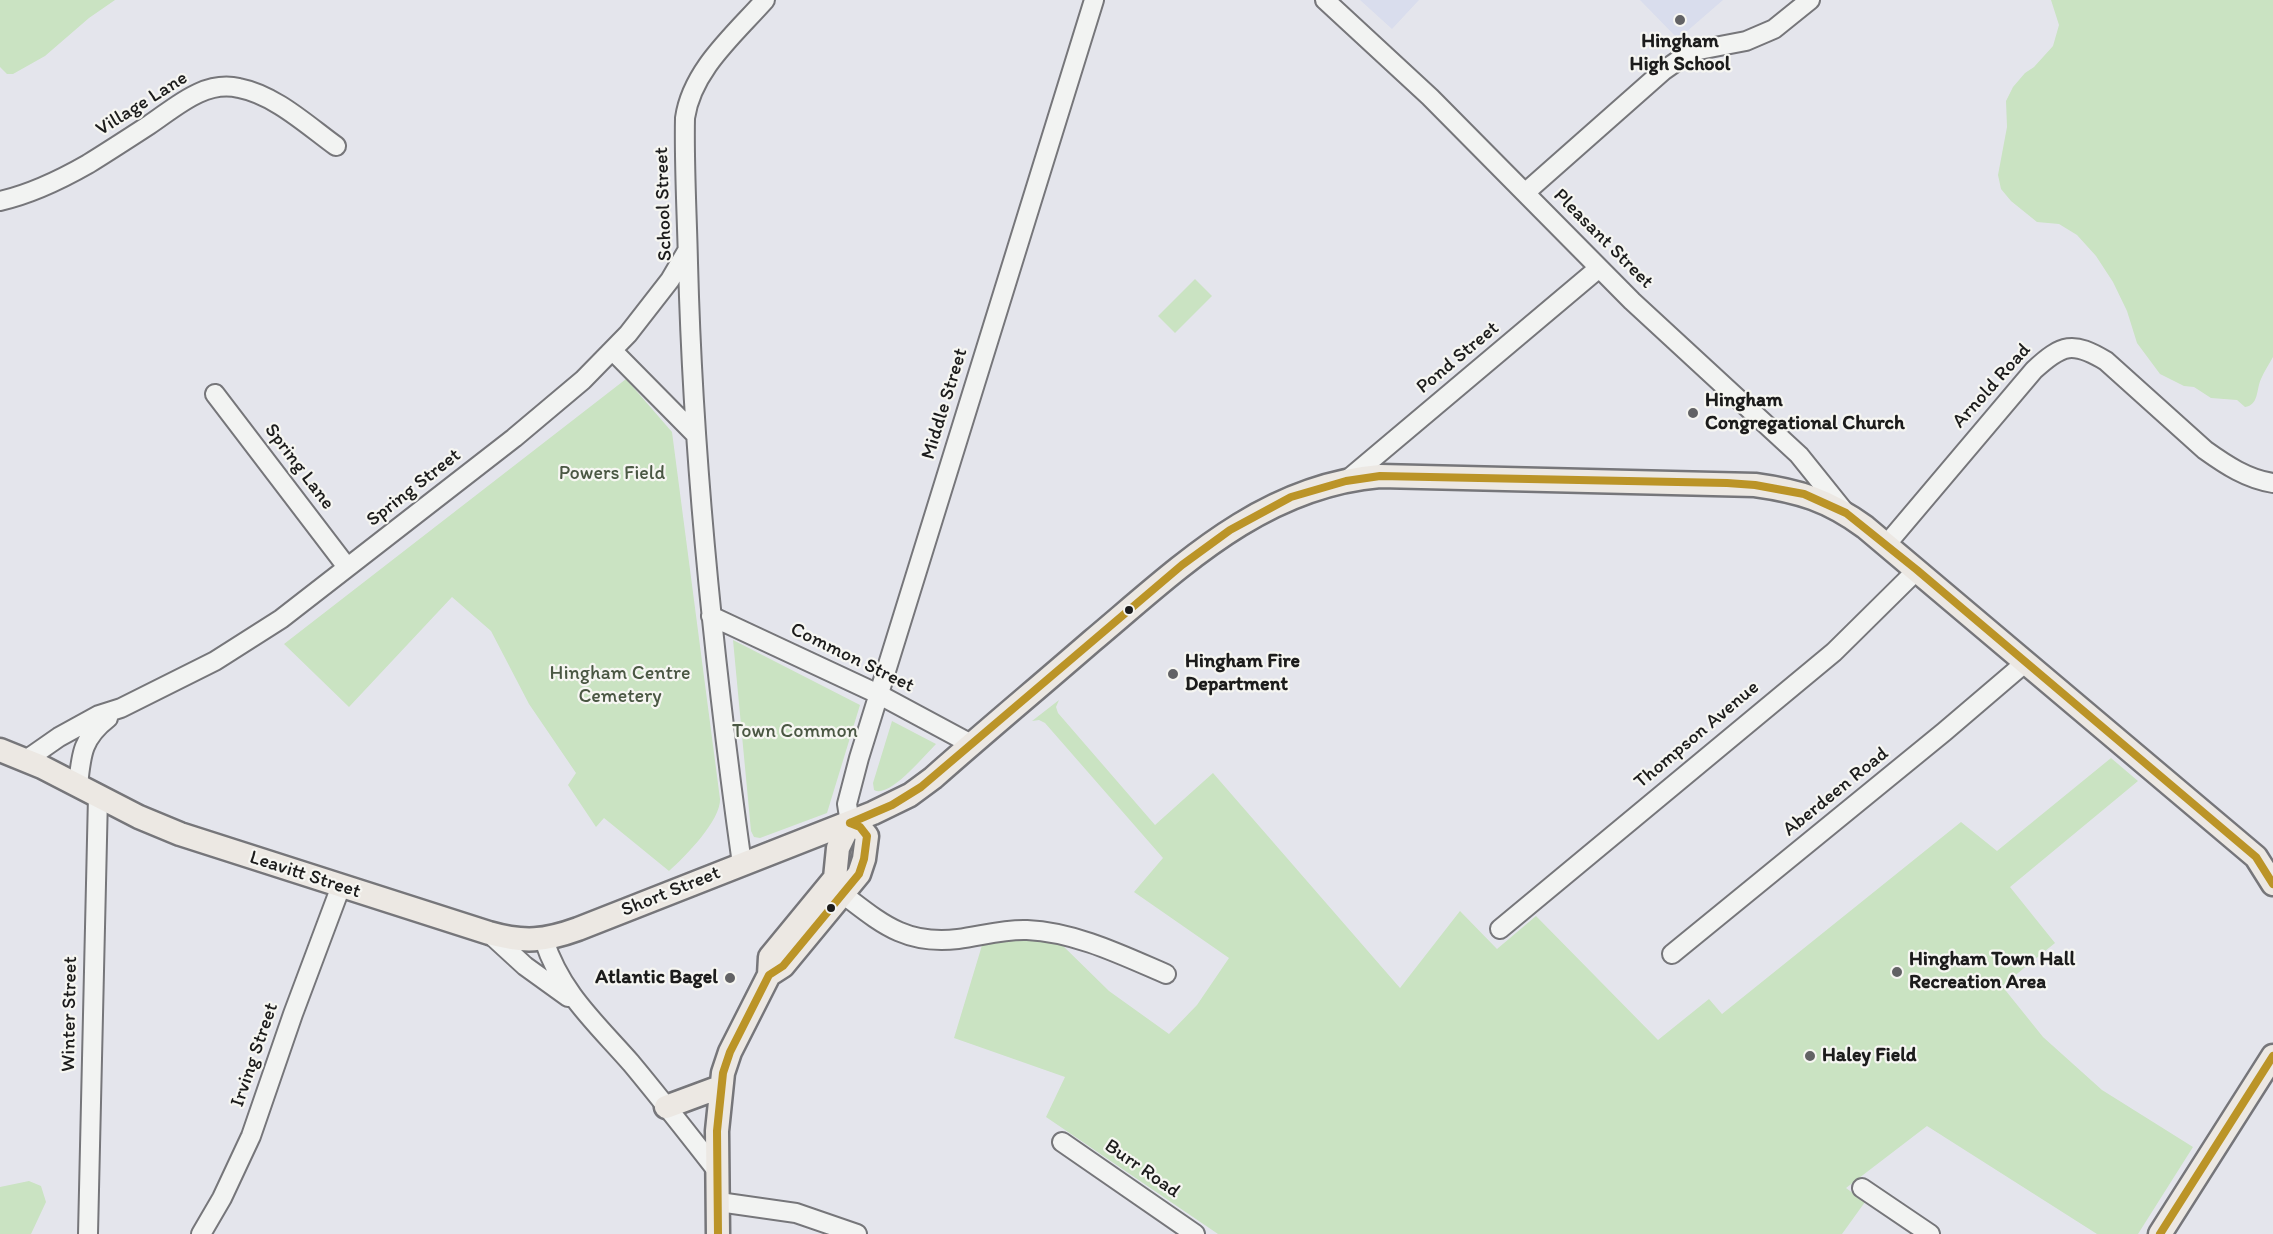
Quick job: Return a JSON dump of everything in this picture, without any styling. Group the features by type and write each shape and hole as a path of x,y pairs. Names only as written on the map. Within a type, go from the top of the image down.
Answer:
{"main road":[{"name":"Short Street","path":"489,933 510,939 544,940 578,929 850,823 910,795 933,778 1182,565 1230,530 1291,497 1346,481 1398,476 1755,485 1804,494 1823,501 1846,513 1917,570 2265,862 2273,884"},
{"name":"Leavitt Street","path":"0,750 26,760 180,834 489,933"},
{"path":"718,1234 720,1087 730,1052 769,975 770,957 795,940 836,889 838,848 850,823"},
{"path":"2160,1234 2273,1056"},
{"path":"666,1107 720,1087"}],"street":[{"name":"School Street","path":"742,864 711,616 695,434 684,144 688,102 695,85 710,63 765,0"},
{"name":"Middle Street","path":"850,823 847,804 878,694 1094,0"},
{"name":"Pleasant Street","path":"1325,0 1430,97 1599,268 1799,455 1846,513"},
{"path":"1526,192 1663,71 1683,57 1698,50 1758,37 1774,29 1810,0"},
{"name":"Village Lane","path":"0,201 18,197 62,178 111,150 195,94 224,86 258,94 336,146"},
{"name":"Spring Street","path":"26,760 59,737 99,715 121,708 239,647 281,619 522,432 573,389 628,334 670,280 688,249"},
{"name":"Pond Street","path":"1346,481 1599,268"},
{"name":"Arnold Road","path":"1886,545 2034,370 2048,357 2067,347 2088,350 2106,361 2205,450 2222,462 2248,476 2273,483"},
{"path":"613,351 695,434"},
{"name":"Spring Lane","path":"215,394 347,567"},
{"name":"Thompson Avenue","path":"1500,928 1834,652 1917,570"},
{"name":"Common Street","path":"711,616 878,694 971,744"},
{"name":"Aberdeen Road","path":"1672,954 1953,725 2026,662"},
{"name":"Spring Street","path":"88,791 81,758 85,743 95,728 121,708"},
{"name":"Winter Street","path":"88,791 88,1234"},
{"name":"Irving Street","path":"201,1234 222,1198 251,1136 293,1014 341,886"},
{"path":"836,889 880,922 916,938 958,939 1025,930 1046,932 1100,946 1166,974"},
{"name":"Leavitt Street","path":"489,933 543,980 575,1001"},
{"name":"Leavitt Street","path":"544,940 550,958 575,1001 622,1053 718,1172"},
{"name":"Burr Road","path":"1062,1142 1195,1234"},
{"path":"1862,1188 1930,1234"},
{"path":"718,1202 796,1213 857,1234"}],"shaded area":[{"path":"1360,0 1419,0 1392,29"},
{"name":"Hingham High School","path":"1640,0 1723,0 1678,39"}],"green space":[{"path":"0,0 115,0 89,18 45,56 13,74 7,74 0,67"},
{"path":"2051,0 2273,0 2273,357 2261,379 2255,400 2250,406 2245,407 2237,400 2211,398 2194,387 2184,386 2160,374 2137,343 2127,311 2113,282 2096,256 2077,235 2059,224 2037,222 2011,201 2001,189 1998,175 2007,127 2006,101 2013,87 2053,46 2059,25"},
{"path":"1195,279 1212,296 1175,333 1158,316"},
{"name":"Hingham Centre Cemetery","path":"626,379 672,432 720,799 719,808 709,827 669,871 604,818 596,827 568,785 576,773 529,704 491,631 452,597 349,707 284,644"},
{"name":"Town Common","path":"733,640 860,705 827,813 760,838 754,837 751,831"},
{"name":"Hingham Town Hall Recreation Area","path":"1059,700 1056,707 1058,713 1155,825 1213,773 1400,988 1460,911 1497,949 1536,916 1658,1040 1709,999 1722,1014 1961,822 1997,851 2111,758 2138,781 2010,887 2055,943 2002,986 2043,1037 2102,1090 2193,1147 2138,1234 2097,1234 1927,1126 1846,1188 1865,1202 1842,1234 1218,1234 1046,1117 1065,1077 954,1038 983,942 1024,938 1058,941 1109,991 1169,1034 1197,1005 1229,958 1134,892 1163,858 1045,723 1039,720 1032,721"},
{"path":"892,721 936,744 897,782 881,791 874,790 873,783"},
{"path":"29,1181 41,1186 46,1202 31,1234 0,1234 0,1187"}],"transit line":[{"path":"850,823 892,805 921,787 1182,565 1230,530 1291,497 1346,481 1380,476 1727,483 1755,485 1804,494 1846,513 1917,570 2256,857 2273,884"},
{"path":"718,1234 717,1131 723,1073 730,1052 769,975 783,966 859,874 864,859 867,836 860,827 850,823"},
{"path":"2160,1234 2273,1056"}],"place":[{"name":"Hingham High School","path":"1680,20"},
{"name":"Hingham Congregational Church","path":"1693,413"},
{"name":"Hingham Fire Department","path":"1173,674"},
{"name":"Hingham Town Hall Recreation Area","path":"1897,972"},
{"name":"Atlantic Bagel","path":"730,978"},
{"name":"Haley Field","path":"1810,1056"}],"park label":[{"name":"Powers Field","path":"612,474"}]}
